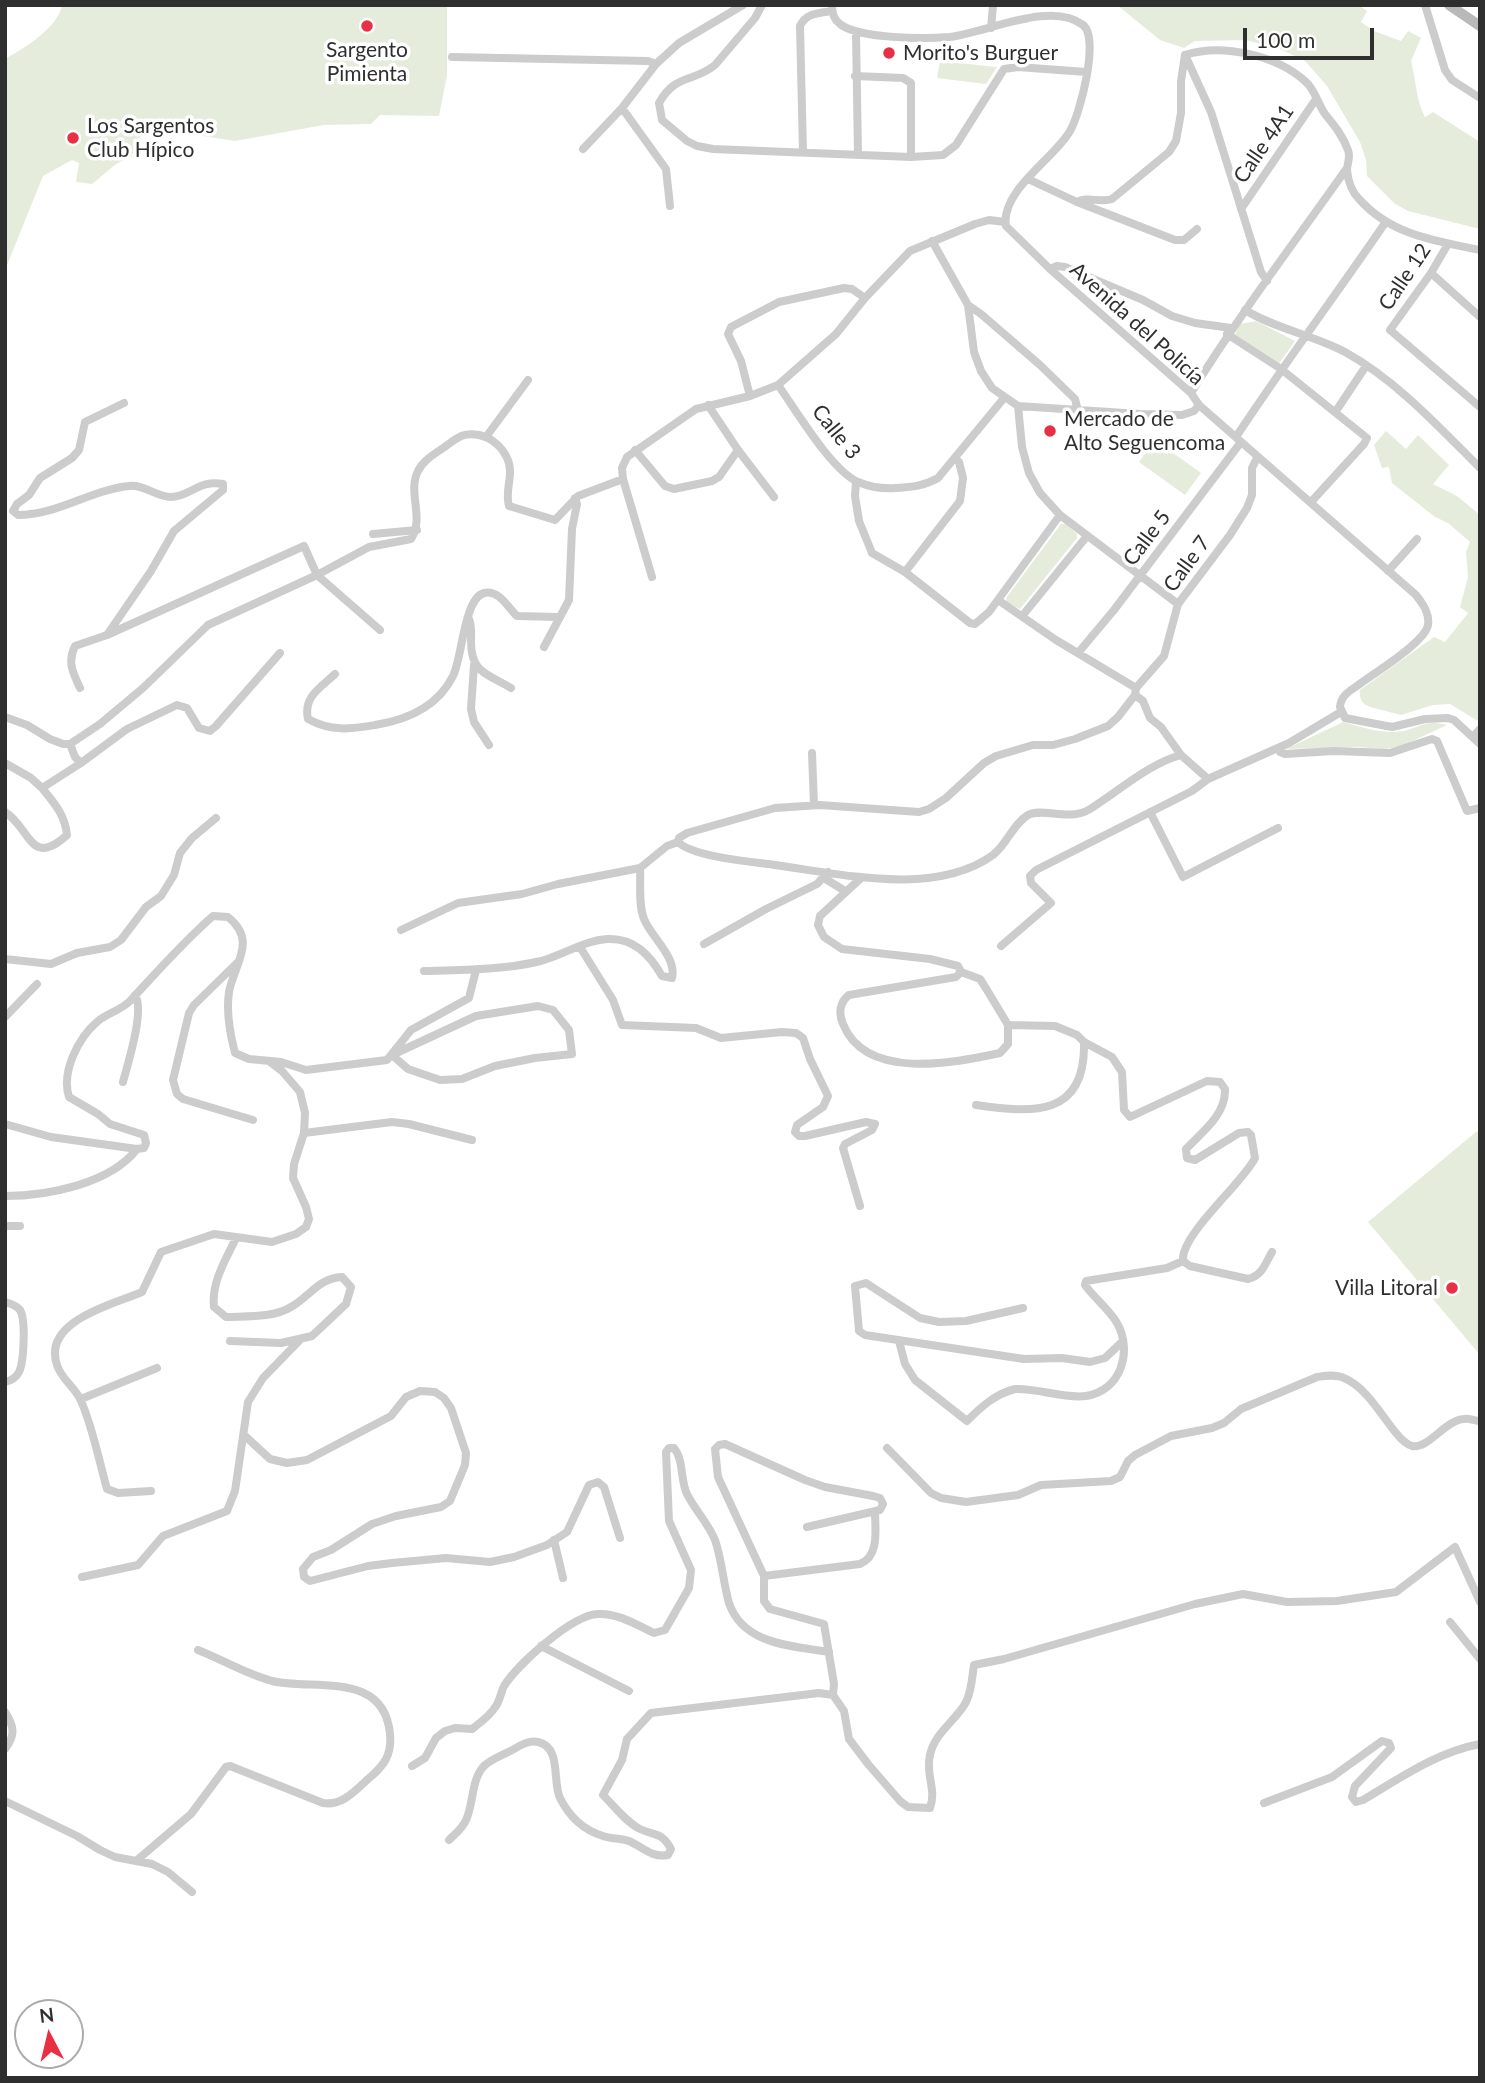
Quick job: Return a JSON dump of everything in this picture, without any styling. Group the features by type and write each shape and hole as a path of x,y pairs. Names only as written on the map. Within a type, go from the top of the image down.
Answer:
{"street":[{"path":"583,149 622,108 656,64 679,43 743,5"},
{"path":"762,5 755,18 715,65 708,71 680,80 670,87 658,107 662,120 697,146 713,149 935,157 950,152 956,145 1004,69 1018,67 1086,72"},
{"path":"991,28 993,5"},
{"path":"1425,5 1445,69 1452,80 1480,99"},
{"path":"1449,5 1480,26"},
{"path":"652,577 622,479 624,464 635,450 696,409 750,396 778,385 836,334 865,298 910,251 989,220 1005,222 1009,207 1028,179 1070,132 1081,100 1090,37 1085,26 1075,20 1057,16 1021,19 949,37 920,38 856,32 839,24 832,8 811,15 803,19 800,26 803,152"},
{"path":"856,32 858,155"},
{"path":"1185,55 1202,51 1235,52 1280,64 1306,82 1340,133 1350,159 1347,168 1268,281 1229,331 1191,393"},
{"path":"1077,202 1082,199 1101,202 1112,199 1169,152 1179,133 1185,55"},
{"path":"1185,55 1212,112 1261,272 1268,281"},
{"path":"452,57 648,61 656,64"},
{"path":"855,76 903,78 911,83 911,157"},
{"name":"Calle 4A1","path":"1241,209 1316,99"},
{"path":"622,108 666,169 670,206"},
{"path":"1347,168 1351,188 1359,200 1385,223 1408,233 1480,250"},
{"path":"1028,179 1077,202 1180,241 1197,229"},
{"name":"Avenida del Policía","path":"1005,222 1010,231 1049,269 1191,393 1199,405 1423,604 1429,624 1425,632 1344,695 1340,704 1341,712"},
{"name":"Calle 5","path":"1077,653 1139,577 1238,440 1280,369 1385,223"},
{"path":"932,241 968,305 974,352 981,372 992,388 1004,398 1018,406 1182,415 1194,411 1199,405"},
{"name":"Calle 12","path":"1448,244 1431,273 1390,330 1480,407"},
{"path":"1049,269 1065,267 1143,300 1172,316 1229,331 1336,411 1367,438 1311,502"},
{"path":"1431,273 1480,317"},
{"path":"750,396 741,361 728,330 788,299 845,288 852,289 865,298"},
{"path":"968,305 1040,365 1075,399 1078,411"},
{"path":"1245,310 1345,352 1367,366 1406,397 1480,468"},
{"path":"1336,411 1367,366"},
{"path":"486,437 528,380"},
{"name":"Calle 3","path":"778,385 828,456 856,482 883,489 926,485 938,478 1004,398"},
{"path":"107,635 151,571 174,531 223,490 223,484 211,482 172,497 132,485 116,488 50,512 18,515 13,511 17,504 29,495 40,478 72,458 79,450 85,422 124,403"},
{"path":"708,405 774,497"},
{"path":"1018,406 1022,447 1029,473 1040,493 1060,515 1178,604"},
{"path":"5,717 27,725 50,740 70,744 100,724 143,688 208,625 317,575 369,547 411,539 417,530 417,472 424,463 461,435 469,433 486,437 501,448 509,461 509,506 555,520 575,498 622,479"},
{"path":"635,450 665,486 674,489 703,485 719,477 738,450"},
{"name":"Calle 7","path":"640,868 687,833 764,811 814,805 896,812 929,809 996,756 1033,745 1053,745 1108,726 1118,717 1164,656 1178,604 1247,508 1252,495 1252,468 1257,457"},
{"path":"905,572 960,500 963,478 959,462 955,458"},
{"path":"856,482 855,496 863,537 872,553 905,572 970,623 975,624 998,600 1060,515"},
{"path":"544,647 569,600 572,529 577,504 575,498"},
{"path":"373,534 417,530"},
{"path":"1023,615 1087,536"},
{"path":"1388,571 1417,539"},
{"path":"80,688 71,667 70,655 75,646 107,635 304,546 317,575 380,630"},
{"path":"335,674 310,698 306,708 308,719 322,726 341,730 397,721 417,712 444,690 455,674 460,644 476,598 486,592 497,596 517,616 559,617"},
{"path":"998,600 1135,691 1152,721 1161,727 1171,743 1208,779"},
{"path":"468,618 471,621 471,654 474,665 471,709 474,722 489,745"},
{"path":"42,788 81,764 127,729 177,705 187,708 199,729 210,731 280,653"},
{"path":"474,665 511,688"},
{"path":"1001,946 1051,902 1031,883 1029,879 1032,873 1198,787 1208,779 1278,748 1341,712 1345,718 1392,727 1425,719 1448,718 1454,720 1480,744"},
{"path":"1473,737 1480,729"},
{"path":"1278,748 1285,754 1335,751 1390,753 1432,739 1437,741 1467,811 1480,808"},
{"path":"70,744 81,764"},
{"path":"678,842 696,851 740,861 826,875 895,881 940,876 967,868 994,854 1019,822 1028,815 1034,813 1066,816 1088,811 1180,752"},
{"path":"812,753 814,805"},
{"path":"5,763 31,778 42,788 65,820 66,835 55,846 40,848 32,845 14,818 5,812"},
{"path":"1150,812 1183,877 1278,828"},
{"path":"5,958 51,964 77,953 110,947 121,940 146,907 161,896 174,875 180,853 192,838 216,818"},
{"path":"401,930 458,903 522,894 640,868 644,919 673,967 672,978 669,979 634,945 608,939 541,961 477,970 424,971"},
{"path":"826,875 845,891"},
{"path":"704,944 826,875"},
{"path":"861,878 824,911 818,920 818,929 832,944 842,949 930,959 958,966 961,972 980,979 1008,1025 1008,1044 1000,1052 927,1065 873,1056 853,1043 843,1025 841,1008 842,1002 849,995 956,977 961,972"},
{"path":"5,1124 51,1137 144,1148 144,1135 110,1124 69,1097 65,1086 80,1042 89,1030 111,1011 124,1006 213,916 228,917 236,923 240,931 242,958 234,974 229,995 230,1032 235,1053 249,1059 306,1070 381,1062 392,1055 476,1016 538,1006 553,1010 569,1030 572,1054 495,1066 462,1079 440,1080 408,1069 392,1055"},
{"path":"580,947 612,1000 622,1025 696,1028 721,1038 782,1032 796,1033 803,1038 828,1096 823,1107 797,1125 795,1132 805,1136 866,1122 875,1124 872,1130 843,1147 860,1206"},
{"path":"242,958 189,1013 173,1080 177,1094 183,1099 253,1120"},
{"path":"392,1055 411,1030 469,998 477,970"},
{"path":"5,1017 37,984"},
{"path":"123,1082 138,1014 138,1000 135,995"},
{"path":"1008,1025 1055,1026 1077,1035 1084,1042 1112,1057 1122,1072 1124,1110 1130,1117 1207,1081 1216,1081 1223,1085 1225,1094 1222,1104 1211,1124 1186,1149 1187,1158 1195,1160 1239,1133 1248,1132 1255,1155 1252,1165 1213,1209 1186,1246 1182,1261"},
{"path":"976,1105 1031,1111 1060,1102 1076,1081 1084,1058 1084,1042"},
{"path":"151,1491 118,1493 107,1489 81,1399 57,1368 55,1356 59,1337 69,1324 142,1292 161,1252 214,1234 272,1242 296,1234 306,1227 309,1219 306,1207 293,1178 294,1164 304,1133 300,1092 282,1071 269,1061"},
{"path":"304,1133 392,1122 472,1140"},
{"path":"5,1196 43,1194 79,1185 118,1168 129,1160 137,1149"},
{"path":"5,1226 20,1226"},
{"path":"230,1341 281,1343 312,1336 346,1304 351,1287 342,1277 334,1277 314,1287 291,1307 271,1315 226,1317 214,1307 213,1296 223,1264 236,1238"},
{"path":"1182,1261 1191,1266 1248,1279 1261,1272 1272,1252"},
{"path":"900,1341 905,1364 915,1380 967,1421 984,1404 1015,1389 1068,1396 1094,1394 1110,1386 1124,1361 1116,1321 1090,1292 1085,1285 1086,1280 1167,1268 1182,1261"},
{"path":"1023,1308 966,1321 939,1322 920,1318 866,1283 855,1286 859,1331 866,1335 1024,1359 1062,1358 1090,1362 1105,1358 1122,1342"},
{"path":"5,1302 17,1306 24,1323 19,1372 13,1379 5,1382"},
{"path":"82,1577 138,1564 163,1536 228,1511 235,1491 248,1402 263,1378 299,1341"},
{"path":"81,1399 157,1368"},
{"path":"887,1448 931,1493 941,1498 967,1502 1018,1495 1041,1485 1111,1481 1120,1477 1128,1461 1135,1455 1171,1436 1212,1428 1224,1423 1241,1409 1317,1377 1344,1378 1364,1394 1403,1441 1413,1446 1422,1445 1447,1425 1465,1418 1480,1421"},
{"path":"244,1435 270,1459 287,1463 307,1460 391,1416 406,1397 420,1391 435,1392 444,1398 451,1408 466,1453 465,1465 450,1501 441,1507 372,1524 331,1550 313,1557 303,1569 304,1577 310,1581 392,1563 446,1558 490,1562 514,1557 566,1532 590,1485 598,1482 604,1487 620,1538"},
{"path":"807,1527 880,1510 883,1504 880,1498 825,1487 725,1444 715,1449 718,1477 764,1576 764,1601 770,1609 824,1624 834,1684 833,1695 844,1711 849,1739 900,1801 908,1807 930,1808 934,1798 928,1767 930,1753 936,1740 965,1705 974,1665 1195,1604 1243,1594 1287,1602 1324,1601 1396,1592 1455,1547 1480,1602"},
{"path":"412,1766 425,1758 436,1738 445,1731 456,1728 472,1729 488,1716 496,1706 504,1687 541,1646 588,1615 600,1613 617,1616 654,1633 665,1630 688,1588 691,1570 669,1521 666,1452 669,1448 674,1448 678,1454 687,1494 706,1521 715,1541 730,1605 737,1617 746,1628 768,1642 829,1652"},
{"path":"764,1576 860,1564 870,1560 874,1554 875,1511"},
{"path":"554,1540 563,1578"},
{"path":"1450,1622 1480,1659"},
{"path":"541,1646 629,1691"},
{"path":"136,1861 191,1814 226,1767 230,1766 323,1803 333,1804 342,1801 383,1767 388,1756 391,1743 383,1713 375,1700 355,1688 272,1681 198,1650"},
{"path":"449,1840 466,1820 478,1776 485,1765 527,1742 539,1742 547,1746 554,1757 558,1796 569,1814 588,1830 605,1837 623,1839 659,1857 667,1855 671,1849 666,1839 639,1829 603,1795 622,1760 628,1739 651,1713 819,1693 833,1695"},
{"path":"5,1712 12,1724 13,1734 5,1749"},
{"path":"1264,1803 1332,1777 1382,1741 1389,1743 1391,1748 1355,1786 1352,1797 1356,1802 1420,1766 1460,1748 1480,1744"},
{"path":"5,1801 115,1857 152,1864 168,1872 192,1892"}],"green space":[{"name":"Los Sargentos Club Hípico","path":"62,5 447,5 447,75 439,116 380,115 371,124 324,125 235,141 171,131 163,122 151,124 141,136 131,157 116,164 92,184 76,182 79,163 72,160 43,176 5,270 5,59 47,29 54,22"},
{"path":"1117,5 1358,5 1367,11 1361,22 1374,31 1401,41 1408,31 1421,38 1411,61 1425,117 1433,112 1480,142 1480,229 1408,211 1395,204 1367,176 1366,160 1360,142 1327,86 1305,61 1278,48 1245,40 1195,41 1184,48 1160,40"},
{"path":"940,61 997,67 986,84 937,78"},
{"path":"1070,276 1125,304 1115,317"},
{"path":"1256,321 1295,341 1278,365 1235,335 1240,324"},
{"path":"1386,431 1406,449 1418,435 1449,465 1433,484 1457,496 1480,515 1478,721 1450,704 1433,705 1401,715 1370,707 1361,699 1360,690 1434,637 1445,642 1468,613 1460,607 1468,577 1466,552 1470,542 1392,483 1389,467 1382,468 1374,445"},
{"path":"1155,440 1201,473 1185,495 1139,462"},
{"path":"1061,524 1066,524 1077,534 1077,538 1020,609 1007,603 1006,598"},
{"path":"1343,722 1389,732 1404,731 1429,723 1447,725 1400,747 1286,749"},
{"name":"Villa Litoral","path":"1477,1131 1480,1135 1480,1355 1368,1222"}],"place":[{"name":"Sargento Pimienta","path":"367,26"},
{"name":"Morito's Burguer","path":"889,53"},
{"name":"Los Sargentos Club Hípico","path":"73,138"},
{"name":"Mercado de Alto Seguencoma","path":"1050,431"},
{"name":"Villa Litoral","path":"1452,1288"}]}
